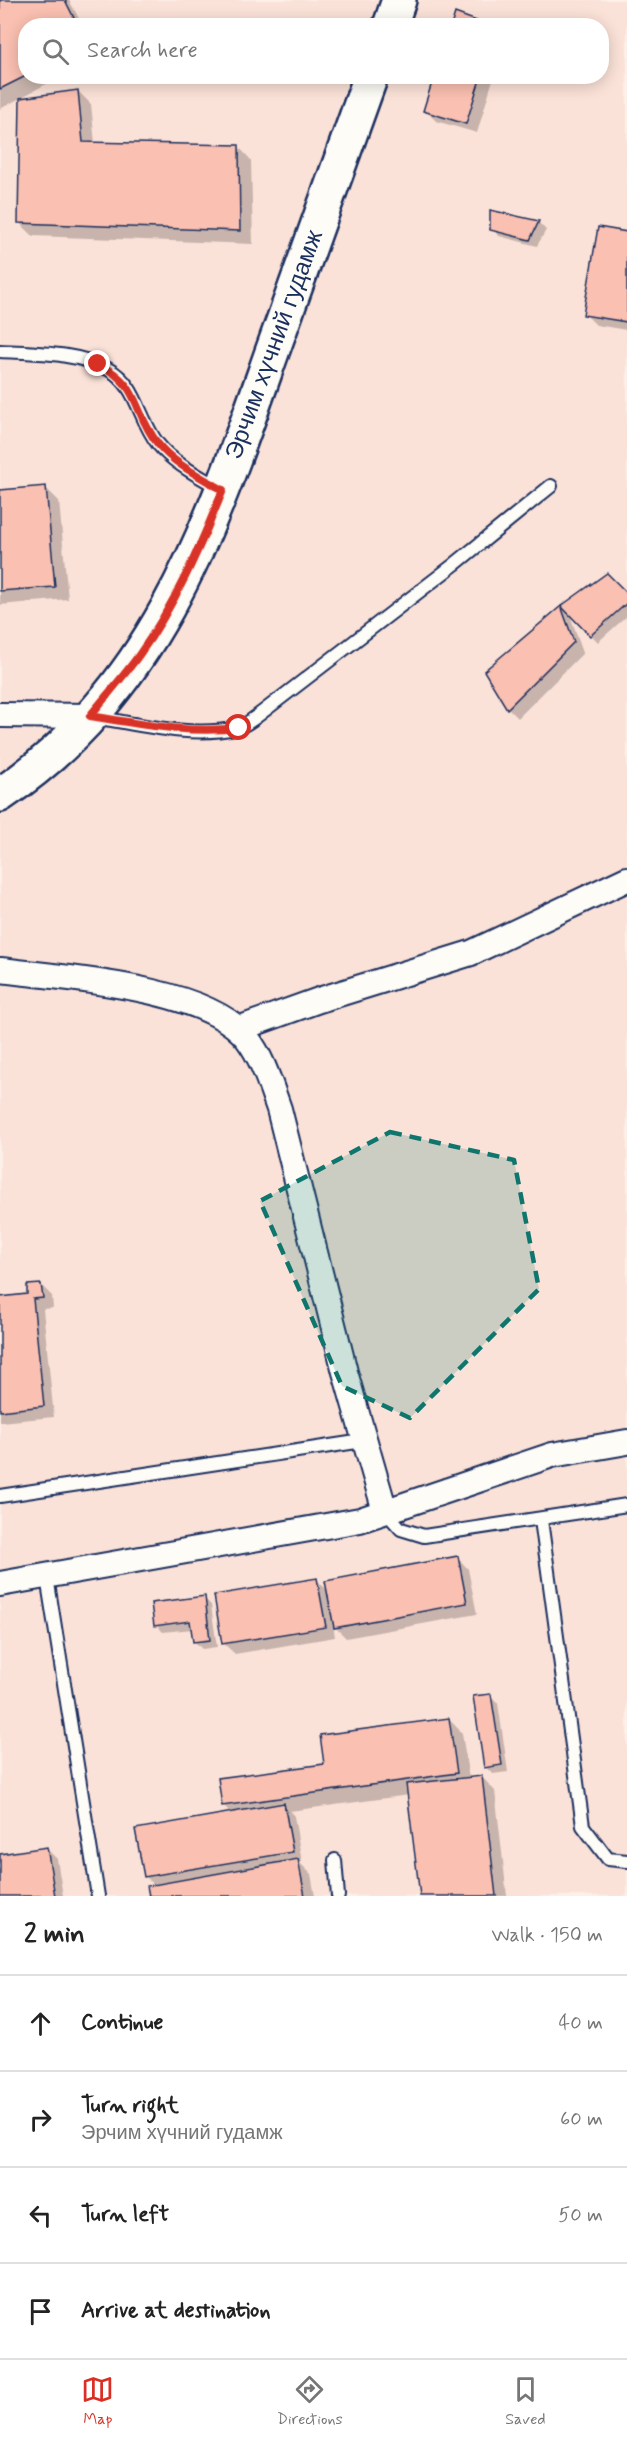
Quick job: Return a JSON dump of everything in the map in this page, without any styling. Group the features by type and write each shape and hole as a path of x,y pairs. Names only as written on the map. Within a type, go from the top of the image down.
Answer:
{"main road":[{"path":"393,18 399,0"},
{"name":"Эрчим хүчний гудамж","path":"0,795 43,764 90,716 140,655 193,561 223,490 368,84"}],"street":[{"path":"0,715 90,716"},
{"path":"238,1029 319,1000 471,953 627,879"},
{"path":"0,970 145,990 210,1012 238,1029 255,1050 265,1069 279,1109 363,1441 385,1512"},
{"path":"0,1584 360,1520 552,1455 627,1442"}],"lane":[{"path":"0,351 80,358 110,370 128,386 159,446 183,466 223,490"},
{"path":"90,716 176,730 217,731 239,728 455,564 551,486"},
{"path":"0,1496 363,1441"},
{"path":"385,1512 401,1529 424,1536 541,1520 627,1505"},
{"path":"541,1520 583,1826 608,1859 627,1861"},
{"path":"47,1577 98,1896"},
{"path":"335,1860 338,1896"}],"highlighted area":[{"path":"390,1132 514,1160 539,1289 410,1418 342,1386 260,1201"}],"shaded area":[{"path":"0,0 627,0 627,1896 0,1896"}],"building":[{"path":"0,0 65,0 74,18 18,18 18,80 0,89"},
{"path":"455,13 468,18 453,18"},
{"path":"431,84 478,84 466,124 423,111"},
{"path":"78,90 83,142 239,145 240,231 18,223 20,98"},
{"path":"490,210 539,221 530,240 490,230"},
{"path":"598,227 627,232 627,322 583,315"},
{"path":"46,486 55,587 0,591 0,490"},
{"path":"607,573 627,593 627,603 590,636 561,606"},
{"path":"561,606 574,642 507,709 484,671"},
{"path":"41,1284 43,1298 33,1299 44,1406 0,1411 0,1297 27,1294 27,1285"},
{"path":"458,1556 467,1603 334,1628 325,1581"},
{"path":"317,1578 326,1627 222,1644 214,1595"},
{"path":"205,1596 210,1640 193,1642 190,1621 154,1626 151,1603"},
{"path":"491,1694 502,1765 484,1768 473,1696"},
{"path":"449,1718 457,1773 222,1806 218,1778 324,1764 320,1735"},
{"path":"482,1776 496,1896 420,1896 406,1784"},
{"path":"284,1803 293,1852 144,1877 135,1829"},
{"path":"47,1847 55,1896 0,1896 0,1854"},
{"path":"298,1859 305,1896 149,1896 147,1886"}],"route":[{"path":"98,364 121,378 128,386 159,446 183,466 223,490 193,561 160,622 140,655 90,716 176,730 217,731 239,728"}]}
